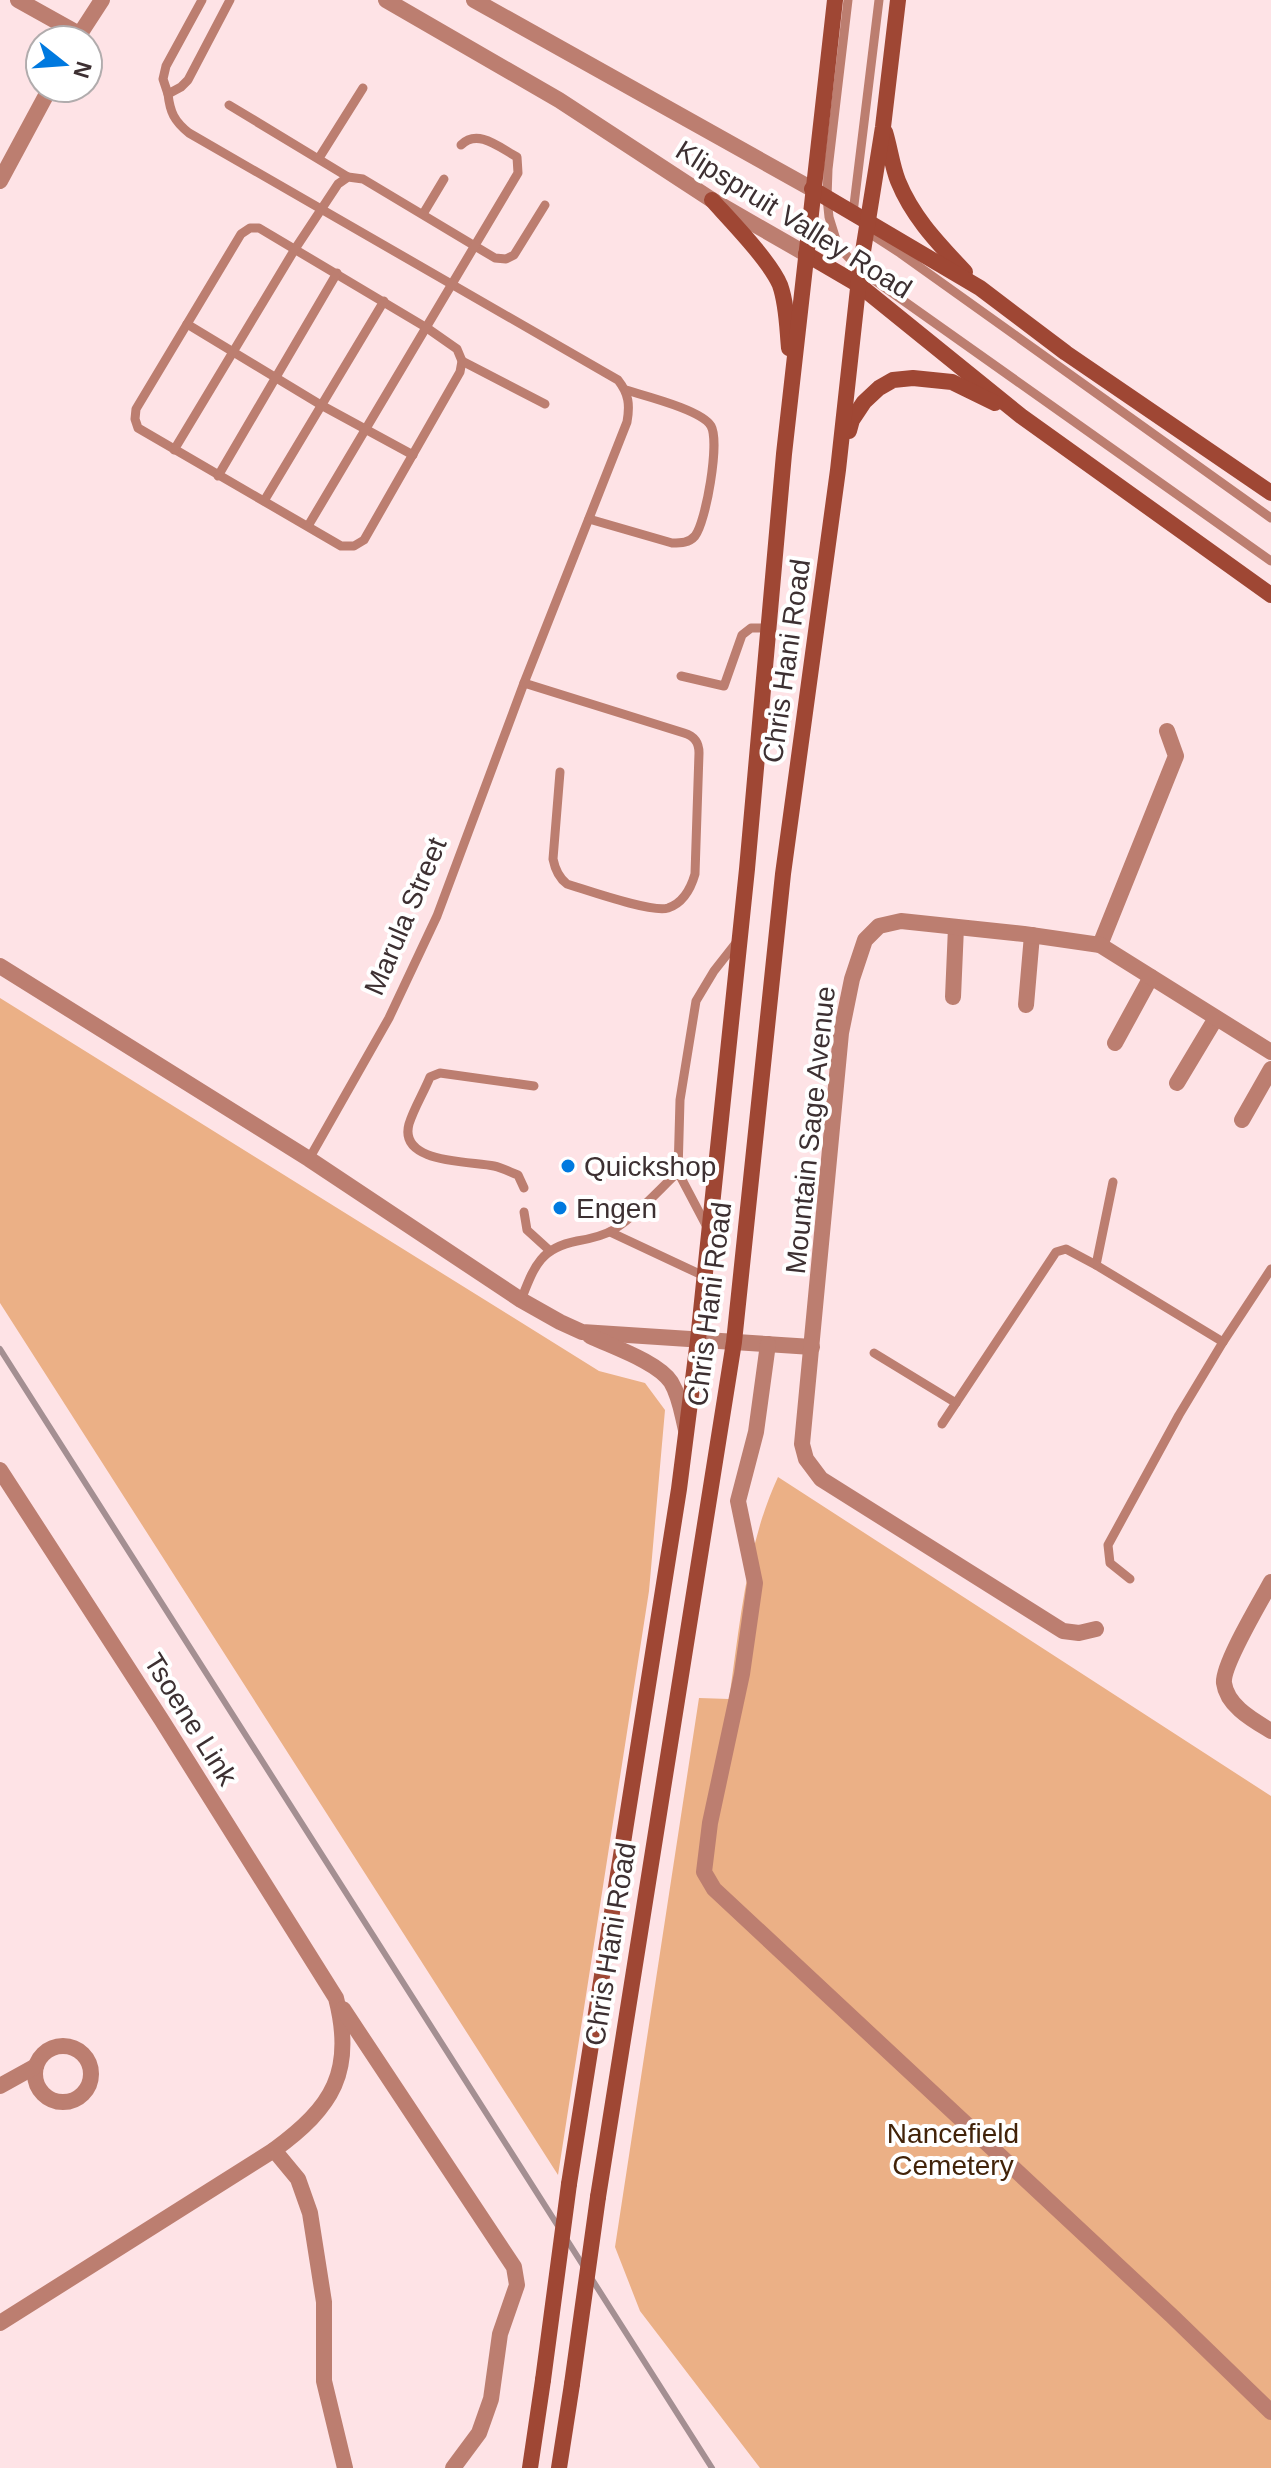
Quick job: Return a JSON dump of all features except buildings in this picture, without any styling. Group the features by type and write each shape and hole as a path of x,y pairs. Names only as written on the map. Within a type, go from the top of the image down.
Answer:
{"main road":[{"name":"Chris Hani Road","path":"530,2468 569,2184 677,1505 698,1340 747,869 792,378 806,254 820,194 837,39 835,0"},
{"name":"Chris Hani Road","path":"559,2468 598,2197 734,1342 783,874 898,0"},
{"path":"883,127 897,179 910,207 933,240 980,288"},
{"name":"Klipspruit Valley Road","path":"820,194 853,212 868,227 980,288 1066,353 1271,493"},
{"path":"712,200 779,282 785,306 792,378"},
{"name":"Klipspruit Valley Road","path":"806,254 860,278 1021,416 1271,595"},
{"path":"838,470 852,420 864,402 893,380 913,378 952,382 1021,416"}],"street":[{"path":"18,0 57,24"},
{"path":"86,24 102,0"},
{"name":"Klipspruit Valley Road","path":"386,0 559,100 712,200 806,254"},
{"name":"Klipspruit Valley Road","path":"474,0 820,194"},
{"path":"0,181 41,104"},
{"path":"1100,945 1176,756 1167,731"},
{"name":"Mountain Sage Avenue","path":"956,927 901,921 879,926 872,931 861,949 841,1033 802,1444 806,1459 821,1479 1063,1631 1079,1633 1096,1629"},
{"path":"953,997 956,927 1100,945 1271,1052"},
{"path":"1026,1005 1032,935"},
{"path":"0,966 309,1159 521,1300 659,1370 670,1380 678,1395 686,1432"},
{"path":"1115,1043 1151,977"},
{"path":"1177,1083 1216,1018"},
{"path":"1242,1120 1271,1069"},
{"path":"582,1332 812,1347"},
{"path":"768,1344 756,1432 738,1501 755,1583 742,1674 710,1823 704,1872 714,1889 1271,2412"},
{"name":"Tsoene Link","path":"0,1470 336,1998 514,2267 517,2285 500,2334 491,2399 479,2433 453,2468"},
{"path":"1271,1582 1228,1664 1223,1681 1232,1702 1271,1731"},
{"name":"Tsoene Link","path":"274,2150 300,2131 323,2106 334,2087 341,2066 343,2026 336,1998"},
{"path":"0,2086 36,2066"},
{"path":"0,2323 274,2150 298,2179 310,2213 324,2302 324,2381 345,2468"}],"lane":[{"path":"202,0 166,66 163,79 176,123 618,380 626,390 701,416 711,427 715,444 703,519 695,535 686,543 672,543 589,519"},
{"path":"168,94 188,80 230,0"},
{"name":"Chris Hani Road","path":"837,39 848,0"},
{"path":"853,212 879,0"},
{"path":"319,158 363,88"},
{"path":"229,105 348,177 363,179 495,258 506,259 514,255 545,205"},
{"path":"308,526 518,173 517,157 480,137 472,137 461,145"},
{"path":"174,450 295,249 338,184 348,177"},
{"path":"423,214 444,179"},
{"name":"Klipspruit Valley Road","path":"820,194 838,246 860,278 1271,561"},
{"name":"Klipspruit Valley Road","path":"868,227 1271,518"},
{"path":"250,228 259,228 295,249 427,328 457,349 462,361 460,372 364,540 354,546 341,546 218,476 138,428 135,419 136,409 241,234 250,228"},
{"path":"218,476 337,273"},
{"path":"264,501 384,301"},
{"path":"187,324 321,405 413,455"},
{"path":"462,361 545,404"},
{"name":"Marula Street","path":"309,1159 389,1018 437,916 524,683 627,422 630,406 626,390"},
{"path":"681,676 724,686 742,635 751,628 768,628"},
{"path":"524,683 684,733 699,745 695,874 679,902 667,908 652,908 562,880 553,859 560,772"},
{"path":"709,1230 678,1172 680,1100 696,1001 714,971 738,941"},
{"path":"524,1188 518,1175 496,1166 451,1160 422,1152 412,1145 409,1125 430,1077 440,1073 534,1086"},
{"path":"521,1300 534,1268 549,1250 610,1232 639,1211 678,1172"},
{"path":"1096,1265 1113,1182"},
{"path":"524,1212 527,1230 549,1250"},
{"path":"610,1232 704,1276"},
{"path":"942,1424 1056,1252 1066,1249 1223,1342"},
{"path":"1130,1579 1110,1563 1108,1545 1179,1415 1271,1269"},
{"path":"874,1353 956,1403"}],"green space":[{"path":"0,998 599,1371 645,1383 665,1410 649,1591 558,2175 0,1303"},
{"name":"Nancefield Cemetery","path":"778,1477 1271,1796 1271,2468 760,2468 640,2311 615,2247 699,1698 729,1699 751,1558"}],"railway":[{"path":"0,1349 712,2468"}],"place":[{"name":"Quickshop","path":"568,1166"},
{"name":"Engen","path":"560,1208"}]}
